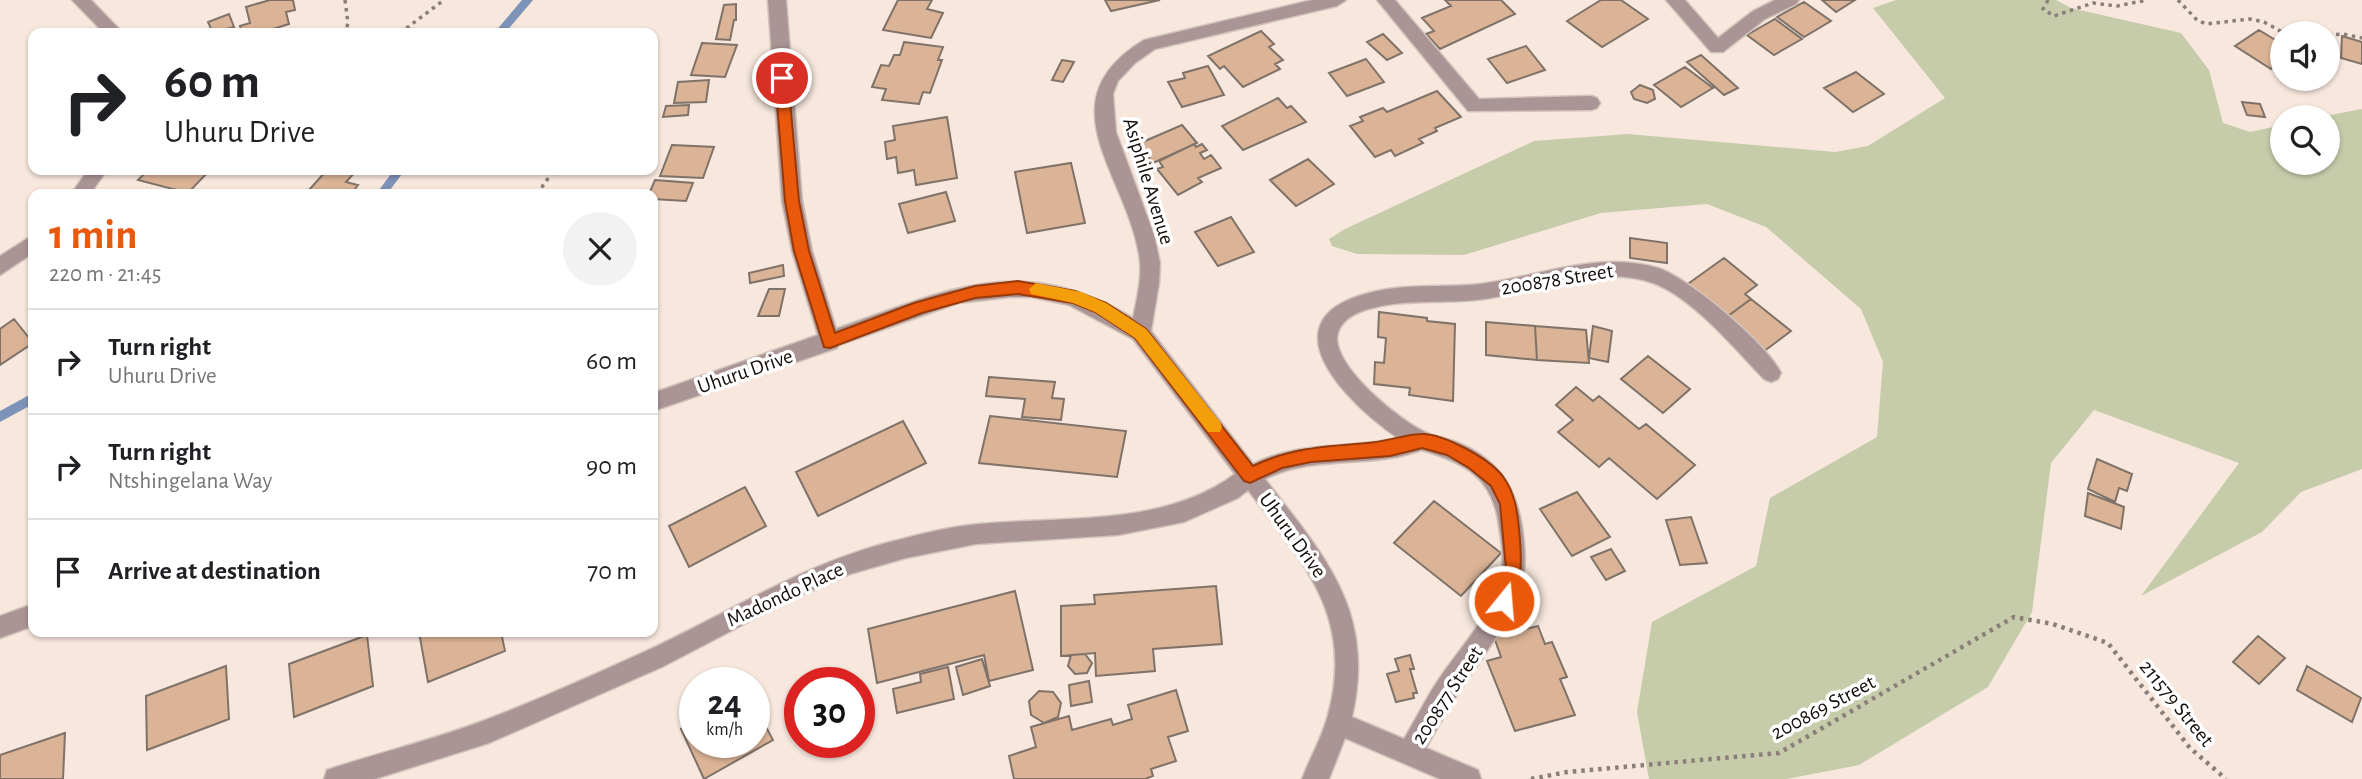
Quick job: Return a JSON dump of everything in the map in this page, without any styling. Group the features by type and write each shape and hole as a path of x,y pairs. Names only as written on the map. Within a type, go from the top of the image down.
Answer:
{"street":[{"path":"81,0 109,28"},
{"path":"777,0 792,201 805,263 830,342"},
{"name":"Asiphile Avenue","path":"1140,333 1150,256 1107,127 1104,93 1110,80 1128,57 1150,44 1337,0"},
{"path":"1386,0 1474,106 1591,103"},
{"path":"1675,0 1717,48 1759,15 1790,0"},
{"path":"0,267 28,247"},
{"name":"200878 Street","path":"1326,340 1333,320 1351,306 1370,301 1478,292 1600,269 1629,269 1658,276 1685,293 1728,328 1771,373"},
{"name":"Uhuru Drive","path":"658,400 830,342 957,295 994,288 1018,288 1075,297 1100,308 1140,333 1318,565 1334,593 1345,627 1349,674 1338,723 1314,779"},
{"name":"200877 Street","path":"1326,340 1333,363 1348,383 1378,409 1422,440 1452,449 1475,463 1497,481 1508,503 1514,569 1504,601 1485,637 1452,680 1409,754"},
{"path":"1250,476 1279,461 1311,455 1390,449 1422,440"},
{"name":"Madondo Place","path":"336,779 489,731 654,659 786,590 847,564 906,548 976,534 1118,526 1184,512 1230,491 1250,476"},
{"path":"0,626 28,617"},
{"path":"1338,723 1469,779"}],"path":[{"path":"345,0 346,28"},
{"path":"407,28 444,0"},
{"path":"2048,0 2043,9 2054,16 2093,3 2107,6 2147,0"},
{"path":"2178,0 2203,23 2253,18 2270,24"},
{"path":"2340,34 2362,38"},
{"name":"200869 Street","path":"1531,779 1567,772 1779,752 2014,617 2053,624 2108,643"},
{"name":"211579 Street","path":"2108,643 2190,748 2226,779"}],"green space":[{"path":"1896,0 2056,0 2071,8 2181,33 2209,70 2223,123 2250,132 2270,128 2270,175 2340,175 2340,113 2362,109 2362,469 2301,492 2262,532 2141,596 2239,463 2094,410 2051,463 2032,612 1988,687 1859,765 1787,779 1649,779 1637,712 1652,622 1756,566 1770,498 1877,437 1883,362 1861,309 1766,227 1707,204 1601,213 1464,255 1357,254 1332,246 1329,239 1345,229 1534,141 1628,134 1835,152 1868,146 1945,98 1873,8"}],"building":[{"path":"270,0 293,0 295,10 286,12 289,24 276,28 241,28 250,23 246,7"},
{"path":"898,0 932,0 927,9 943,13 931,38 883,30"},
{"path":"1105,0 1160,0 1111,11"},
{"path":"1445,0 1501,0 1515,14 1440,49 1426,34 1434,31 1422,18 1451,6"},
{"path":"1601,0 1621,0 1648,19 1602,47 1567,21"},
{"path":"1822,0 1855,0 1836,12"},
{"path":"1804,2 1831,21 1804,37 1777,17"},
{"path":"736,4 736,20 730,40 716,39 724,5"},
{"path":"229,14 234,27 211,28 208,22"},
{"path":"1775,19 1802,39 1774,55 1747,35"},
{"path":"2259,30 2270,37 2270,68 2235,46"},
{"path":"1261,31 1274,44 1269,47 1283,60 1275,64 1280,69 1243,87 1224,66 1220,69 1208,56"},
{"path":"1383,34 1402,53 1387,60 1367,42"},
{"path":"2342,36 2362,42 2362,64 2341,58"},
{"path":"904,42 943,47 938,60 942,60 930,93 923,92 919,104 882,100 886,89 872,87 881,65 889,66 894,55 900,55"},
{"path":"702,43 737,45 725,77 691,75"},
{"path":"1526,46 1545,70 1507,83 1488,59"},
{"path":"1701,55 1738,88 1724,95 1687,62"},
{"path":"1366,59 1384,82 1347,96 1329,73"},
{"path":"1062,60 1074,62 1063,82 1052,80"},
{"path":"1208,66 1224,95 1182,107 1168,82 1185,78 1183,73"},
{"path":"1685,67 1713,88 1681,107 1654,85"},
{"path":"1856,72 1884,94 1853,112 1824,88"},
{"path":"709,80 706,102 674,103 678,82"},
{"path":"1640,85 1653,90 1655,99 1647,103 1634,99 1631,92"},
{"path":"1437,91 1461,117 1435,128 1437,131 1419,139 1423,143 1395,156 1391,150 1375,157 1350,126 1363,121 1360,117 1383,108 1387,112"},
{"path":"1278,98 1287,108 1291,106 1306,122 1243,150 1222,126"},
{"path":"2242,102 2260,104 2265,117 2247,115"},
{"path":"689,105 688,115 663,117 666,106"},
{"path":"947,117 957,178 916,185 914,170 898,173 896,157 887,159 885,142 895,140 893,126"},
{"path":"1182,125 1197,143 1153,163 1138,144"},
{"path":"1194,144 1196,147 1202,144 1207,150 1200,153 1204,159 1211,155 1221,168 1198,178 1202,182 1178,195 1157,169 1163,167 1159,161"},
{"path":"672,145 714,147 703,178 660,176"},
{"path":"1308,159 1334,184 1296,206 1270,180"},
{"path":"1071,163 1085,223 1027,233 1015,172"},
{"path":"143,175 205,175 192,189 173,189 138,180"},
{"path":"322,175 352,175 346,182 358,185 355,189 310,189"},
{"path":"655,180 693,183 686,201 658,199 658,189 651,189"},
{"path":"946,192 955,221 908,233 899,204"},
{"path":"1231,217 1254,252 1218,266 1195,232"},
{"path":"1630,238 1667,243 1667,263 1630,258"},
{"path":"1724,258 1757,285 1745,294 1751,299 1724,319 1685,286"},
{"path":"783,265 784,276 750,283 749,273"},
{"path":"769,289 785,289 779,316 758,316"},
{"path":"1751,299 1791,331 1763,352 1724,319"},
{"path":"1379,312 1455,324 1453,401 1409,395 1410,388 1374,384 1375,362 1384,363 1386,338 1378,337"},
{"path":"14,319 28,337 28,346 0,365 0,329"},
{"path":"1486,322 1535,326 1537,360 1486,355"},
{"path":"1535,326 1586,330 1589,363 1537,360"},
{"path":"1593,326 1612,331 1608,362 1589,358"},
{"path":"1648,356 1690,389 1663,413 1621,379"},
{"path":"989,377 1055,382 1052,398 1064,399 1061,420 1022,417 1025,399 986,396"},
{"path":"1576,387 1593,401 1599,396 1639,429 1646,424 1695,465 1657,499 1609,458 1599,467 1558,432 1573,420 1556,405"},
{"path":"990,416 1126,431 1117,477 979,463"},
{"path":"903,421 926,463 818,516 796,472"},
{"path":"2097,459 2132,474 2127,491 2119,488 2115,502 2088,489"},
{"path":"745,487 766,526 689,567 669,526"},
{"path":"1577,492 1610,537 1572,556 1540,509"},
{"path":"2088,493 2124,507 2121,529 2085,516"},
{"path":"1434,501 1501,553 1461,596 1394,543"},
{"path":"1691,517 1707,563 1680,565 1666,520"},
{"path":"1611,549 1625,571 1606,580 1591,557"},
{"path":"1216,586 1222,644 1153,649 1155,671 1096,676 1095,653 1061,656 1061,606 1095,604 1094,595"},
{"path":"1015,591 1033,670 989,681 984,655 877,683 868,629"},
{"path":"1538,626 1545,644 1552,642 1567,677 1560,679 1575,715 1515,731 1487,661 1501,657 1494,637"},
{"path":"2258,636 2285,658 2259,684 2233,662"},
{"path":"367,637 373,686 294,717 289,664"},
{"path":"420,637 502,637 505,651 428,682"},
{"path":"1085,654 1092,663 1087,673 1075,674 1068,666 1071,655"},
{"path":"1410,655 1414,669 1410,669 1417,693 1413,693 1414,698 1396,702 1387,674 1399,671 1395,659"},
{"path":"982,659 990,686 963,695 956,667"},
{"path":"226,666 229,719 147,750 146,696"},
{"path":"2307,666 2361,698 2352,722 2297,690"},
{"path":"948,667 954,699 897,713 893,689 921,682 920,674"},
{"path":"1089,681 1092,702 1071,706 1069,685"},
{"path":"1176,690 1188,731 1168,737 1176,761 1151,769 1153,776 1145,779 1014,779 1009,756 1036,747 1031,727 1069,716 1072,730 1111,719 1113,725 1132,719 1128,705"},
{"path":"1039,691 1053,692 1061,703 1058,717 1044,723 1031,715 1029,701"},
{"path":"65,733 63,779 0,779 0,755"},
{"path":"694,758 741,758 704,779"}],"waterway":[{"path":"503,28 528,0"},
{"path":"385,189 396,175"},
{"path":"0,417 28,401"}],"slow traffic":[{"path":"1036,289 1075,297 1100,308 1140,333 1214,427"}],"route":[{"path":"782,78 792,201 802,251 830,342 919,307 957,295 994,288 1042,290 1075,297 1100,308 1140,333 1250,476 1279,461 1311,455 1390,449 1422,440 1452,449 1475,463 1497,481 1508,503 1514,569 1504,601"}]}
